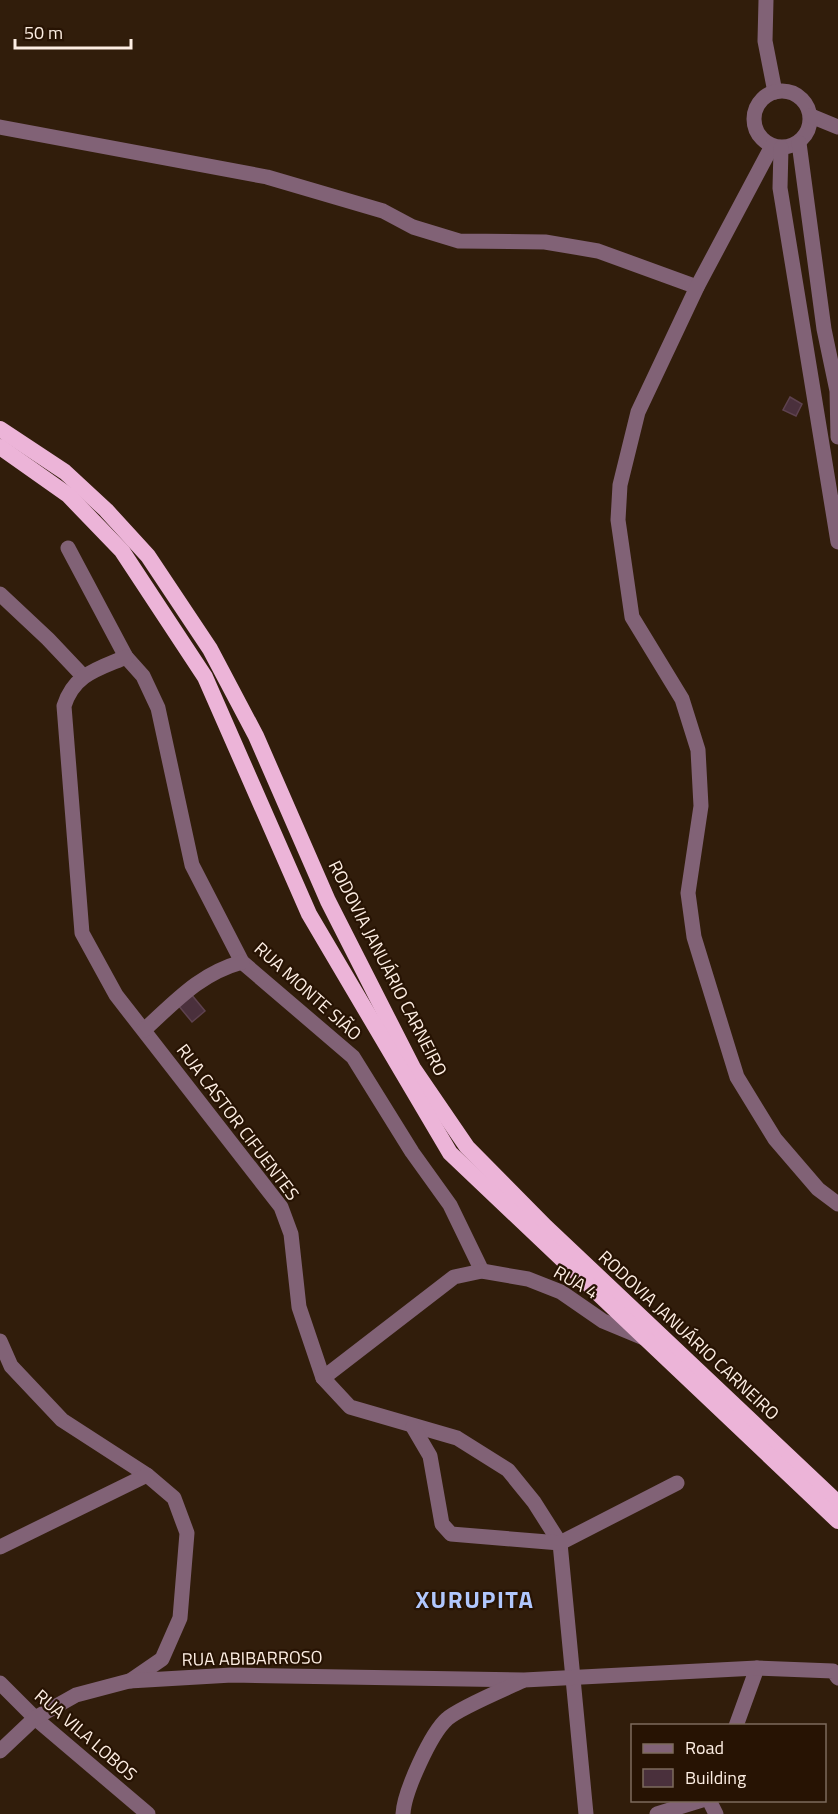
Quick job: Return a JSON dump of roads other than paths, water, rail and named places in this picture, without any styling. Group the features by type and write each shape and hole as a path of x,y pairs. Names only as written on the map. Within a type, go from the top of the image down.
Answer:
{"highway":[{"name":"RODOVIA JANUÁRIO CARNEIRO","path":"0,429 65,472 106,510 148,556 210,649 256,736 328,901 397,1036 414,1068 467,1147 546,1227 838,1503"},
{"name":"RODOVIA JANUÁRIO CARNEIRO","path":"0,447 68,495 122,551 205,676 309,914 450,1153 838,1521"}],"street":[{"path":"766,0 765,41 775,92"},
{"path":"775,92 794,93 808,107 811,116 806,135 799,142 777,147 758,135 754,118 760,101 775,92"},
{"path":"811,116 838,127"},
{"path":"0,128 267,177 383,211 413,227 459,241 545,242 598,251 697,287"},
{"path":"799,142 824,329 837,391 838,437"},
{"path":"777,147 697,287 638,412 620,485 618,520 632,617 682,699 698,750 701,806 688,892 694,937 737,1077 776,1139 818,1189 838,1204"},
{"path":"777,147 780,188 838,542"},
{"path":"813,397 837,391"},
{"name":"RUA MONTE SIÃO","path":"68,548 126,657 143,676 158,708 192,865 243,962 353,1057 412,1152 450,1205 482,1270"},
{"path":"0,594 83,676 126,657"},
{"name":"RUA CASTOR CIFUENTES","path":"83,676 69,690 64,706 82,933 116,995 281,1206 291,1234 300,1307 323,1378 350,1407 457,1438 508,1470 534,1502 560,1543 586,1814"},
{"path":"144,1030 198,981 218,969 243,962"},
{"path":"323,1378 454,1277 482,1270"},
{"name":"RUA 4","path":"482,1270 528,1279 561,1292 603,1321 646,1339"},
{"path":"0,1341 11,1366 62,1420 147,1475 174,1498 187,1533 180,1618 162,1659 129,1681"},
{"path":"413,1427 430,1456 445,1530 451,1534 560,1543 677,1483"},
{"path":"0,1547 147,1475"},
{"path":"736,1724 757,1668"},
{"name":"RUA ABIBARROSO","path":"0,1750 35,1718 76,1695 129,1681 232,1675 524,1680 757,1668 835,1674"},
{"path":"403,1814 404,1803 422,1758 447,1719 524,1680"},
{"name":"RUA VILA LOBOS","path":"0,1683 35,1718 148,1814"},
{"path":"657,1814 696,1802"}],"district":[{"name":"XURUPITA","path":"475,1599"}]}
